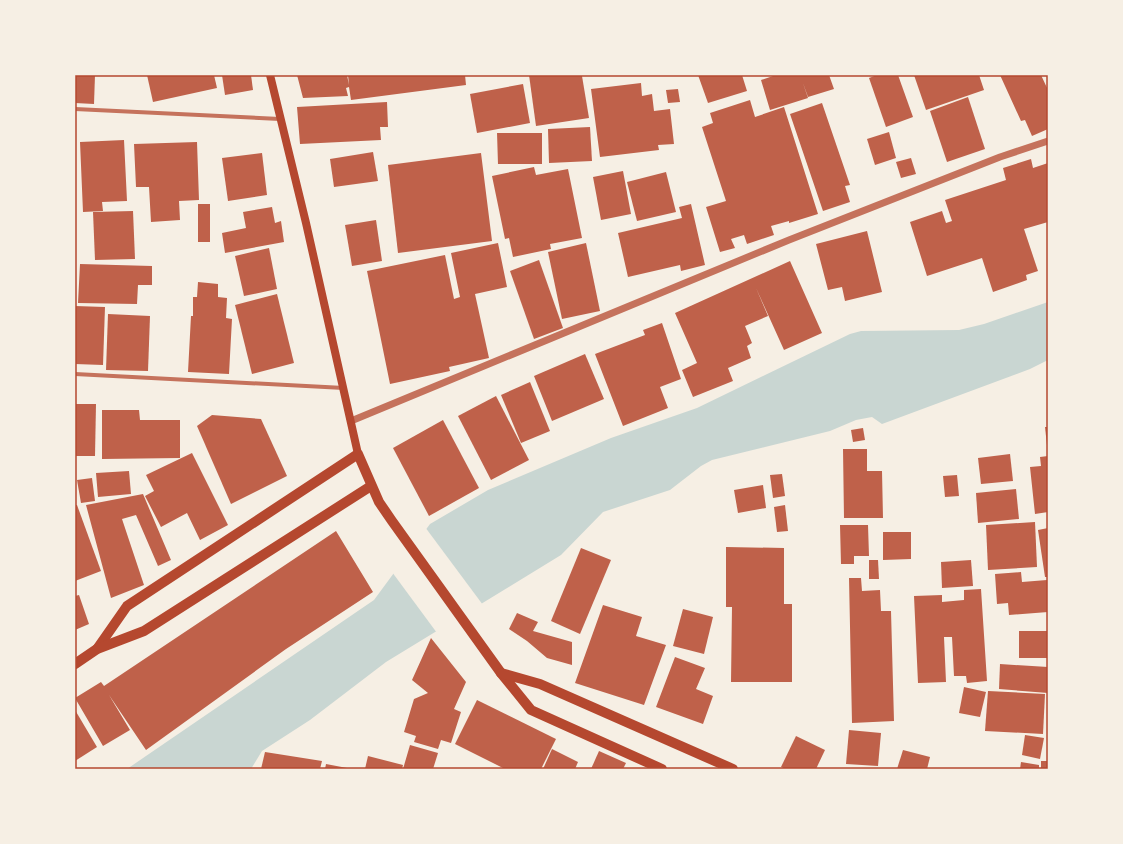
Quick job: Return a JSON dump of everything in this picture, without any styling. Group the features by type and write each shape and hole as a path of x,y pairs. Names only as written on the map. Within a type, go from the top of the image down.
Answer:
{"main road":[{"path":"270,75 344,388 358,454 371,486 392,521 501,673 531,710 662,769"},
{"path":"97,649 127,606 358,454"},
{"path":"75,664 97,649 144,631 371,486"},
{"path":"501,673 540,684 732,769"}],"street":[{"path":"75,109 280,119"},
{"path":"351,421 789,240 1000,157 1048,141"},
{"path":"75,374 344,388"}],"shaded area":[{"path":"1048,302 1048,360 1030,369 882,424 872,417 856,420 830,431 712,460 701,466 670,490 603,512 561,555 386,662 310,720 262,751 251,769 127,769 374,600 430,524 488,490 611,438 697,408 850,334 861,331 959,330 984,324"}],"pier":[{"path":"425,527 483,605 437,633 392,572"}],"building":[{"path":"75,75 95,75 94,104 75,103"},
{"path":"147,75 214,75 217,88 153,102"},
{"path":"222,75 251,75 253,90 225,95"},
{"path":"297,75 347,75 349,85 348,75 465,75 466,85 351,100 349,87 346,88 348,96 303,98"},
{"path":"529,75 582,76 589,118 536,126"},
{"path":"698,75 742,75 747,91 708,103"},
{"path":"776,75 829,75 834,89 808,97 803,83 808,98 770,110 761,80"},
{"path":"877,75 898,75 913,117 886,127 869,78"},
{"path":"914,75 979,75 984,90 926,110"},
{"path":"1000,75 1041,75 1048,90 1048,129 1032,136 1025,120 1021,121"},
{"path":"641,83 642,96 652,94 654,111 670,109 674,144 658,145 659,150 600,157 591,89"},
{"path":"523,84 530,123 477,133 470,94"},
{"path":"678,89 680,102 668,103 666,90"},
{"path":"968,97 985,149 947,162 930,111"},
{"path":"750,100 755,117 784,107 818,214 789,223 789,221 771,226 774,235 747,244 744,235 731,239 735,248 720,252 706,207 726,201 702,127 713,123 710,113"},
{"path":"387,102 388,127 380,127 381,140 300,144 297,107"},
{"path":"822,103 850,185 845,186 850,202 823,211 790,114"},
{"path":"590,127 592,161 549,163 548,129"},
{"path":"889,132 896,158 875,165 867,139"},
{"path":"497,133 542,133 542,164 498,164"},
{"path":"124,140 127,201 102,202 103,211 83,212 80,142"},
{"path":"197,142 199,200 179,201 180,220 151,222 149,187 136,187 134,144"},
{"path":"373,152 378,181 334,187 330,159"},
{"path":"262,153 267,195 228,201 222,158"},
{"path":"481,153 492,241 398,253 388,165"},
{"path":"911,158 916,174 901,178 896,162"},
{"path":"1031,159 1033,168 1048,163 1048,222 1024,229 1038,271 1026,275 1027,280 993,292 982,258 927,276 910,222 942,211 946,223 952,221 945,200 1006,180 1003,168"},
{"path":"534,167 536,175 568,169 582,238 550,244 551,249 513,257 509,238 505,239 492,176"},
{"path":"623,171 631,214 601,220 593,177"},
{"path":"666,172 676,212 637,221 627,182"},
{"path":"198,204 210,204 210,242 198,242"},
{"path":"691,204 705,265 681,271 680,265 628,277 618,233 682,218 679,207"},
{"path":"272,207 275,223 281,221 284,242 225,253 222,233 246,228 243,212"},
{"path":"133,211 135,259 95,260 93,212"},
{"path":"376,220 382,261 352,266 345,225"},
{"path":"867,231 882,292 845,301 842,287 828,290 816,244"},
{"path":"498,243 507,287 475,294 489,358 449,367 450,371 390,384 367,271 445,255 454,299 460,297 451,253"},
{"path":"586,243 600,311 562,319 548,252"},
{"path":"269,248 277,289 244,296 235,256"},
{"path":"539,260 563,328 534,339 510,271"},
{"path":"790,261 822,333 784,350 756,288 768,316 745,326 752,343 747,346 751,358 728,368 733,381 693,397 682,370 697,363 675,313"},
{"path":"80,264 152,266 152,285 138,285 137,304 78,303"},
{"path":"198,282 218,284 218,297 227,298 226,318 232,319 229,374 188,372 191,316 193,316 193,297 197,297"},
{"path":"277,294 294,363 252,374 235,305"},
{"path":"75,306 105,307 103,365 75,364"},
{"path":"108,314 150,316 148,371 106,370"},
{"path":"662,323 681,379 660,387 668,408 623,426 595,354 645,335 643,330"},
{"path":"585,354 604,399 552,421 534,376"},
{"path":"530,382 550,431 521,443 501,395"},
{"path":"496,396 529,460 491,480 458,416"},
{"path":"75,404 96,404 95,456 75,456"},
{"path":"102,410 139,410 140,420 180,420 180,458 102,459"},
{"path":"212,415 261,419 287,476 231,504 197,426"},
{"path":"443,420 479,488 429,516 393,448"},
{"path":"1045,427 1048,427 1048,445 1047,445"},
{"path":"863,428 865,440 853,442 851,430"},
{"path":"843,449 867,449 867,471 882,471 883,518 844,518"},
{"path":"192,453 228,525 200,540 187,513 161,527 145,496 154,491 146,475"},
{"path":"1010,454 1013,481 981,484 978,458"},
{"path":"1048,456 1048,512 1035,514 1030,467 1041,466 1040,457"},
{"path":"129,471 131,494 98,497 96,473"},
{"path":"782,474 785,496 773,498 770,475"},
{"path":"957,475 959,496 945,497 943,476"},
{"path":"92,478 95,501 81,503 77,480"},
{"path":"763,485 766,508 738,513 734,490"},
{"path":"1016,489 1019,519 978,523 976,493"},
{"path":"143,494 171,560 158,566 136,515 122,519 144,585 111,598 86,505"},
{"path":"75,505 77,505 101,571 75,581"},
{"path":"785,505 788,531 777,532 774,507"},
{"path":"1035,522 1037,567 988,570 986,525"},
{"path":"840,525 868,525 869,556 854,556 854,564 841,564"},
{"path":"1048,528 1048,577 1045,577 1038,530"},
{"path":"336,531 373,592 286,649 146,750 109,695 130,730 103,746 75,698 101,682 104,686"},
{"path":"883,532 911,532 911,559 883,560"},
{"path":"726,547 784,548 784,604 792,604 792,682 731,682 732,607 726,607"},
{"path":"581,548 611,560 580,634 551,621"},
{"path":"869,560 878,560 879,579 869,579"},
{"path":"971,560 973,586 942,588 941,562"},
{"path":"1021,572 1022,582 1047,580 1048,612 1009,615 1008,603 997,604 995,574"},
{"path":"849,578 861,578 862,591 880,590 881,611 891,611 894,721 852,723"},
{"path":"981,589 987,681 967,683 966,676 954,676 952,637 944,637 946,682 918,683 914,596 942,595 942,602 964,600 964,590"},
{"path":"79,595 89,624 75,630 75,596"},
{"path":"603,605 642,617 636,636 666,645 644,705 575,683"},
{"path":"683,609 713,617 704,654 673,646"},
{"path":"517,613 538,622 533,631 572,642 572,665 547,658 527,641 509,629"},
{"path":"1019,631 1048,631 1048,658 1019,658"},
{"path":"431,638 466,682 454,709 461,712 451,743 441,740 438,749 414,742 416,736 404,732 414,699 428,693 412,680"},
{"path":"675,657 705,668 696,689 713,696 703,724 656,707"},
{"path":"1000,664 1048,667 1048,693 999,689"},
{"path":"964,687 986,692 980,717 959,713"},
{"path":"988,691 1045,694 1043,734 985,731"},
{"path":"477,700 556,739 541,769 505,769 455,744"},
{"path":"75,710 97,747 75,761"},
{"path":"849,730 881,733 878,766 846,764"},
{"path":"1025,735 1044,738 1040,759 1022,755"},
{"path":"796,736 825,750 816,769 786,769 781,767"},
{"path":"410,745 438,753 433,769 403,769"},
{"path":"552,749 578,762 575,769 543,769"},
{"path":"903,750 930,757 927,769 897,769"},
{"path":"599,751 626,763 623,769 591,769"},
{"path":"265,752 322,761 320,769 261,769"},
{"path":"368,756 403,765 402,769 365,769"},
{"path":"1041,761 1048,761 1048,769 1041,769"},
{"path":"1021,762 1039,765 1039,769 1020,769"},
{"path":"326,764 347,768 347,769 325,769"}]}
